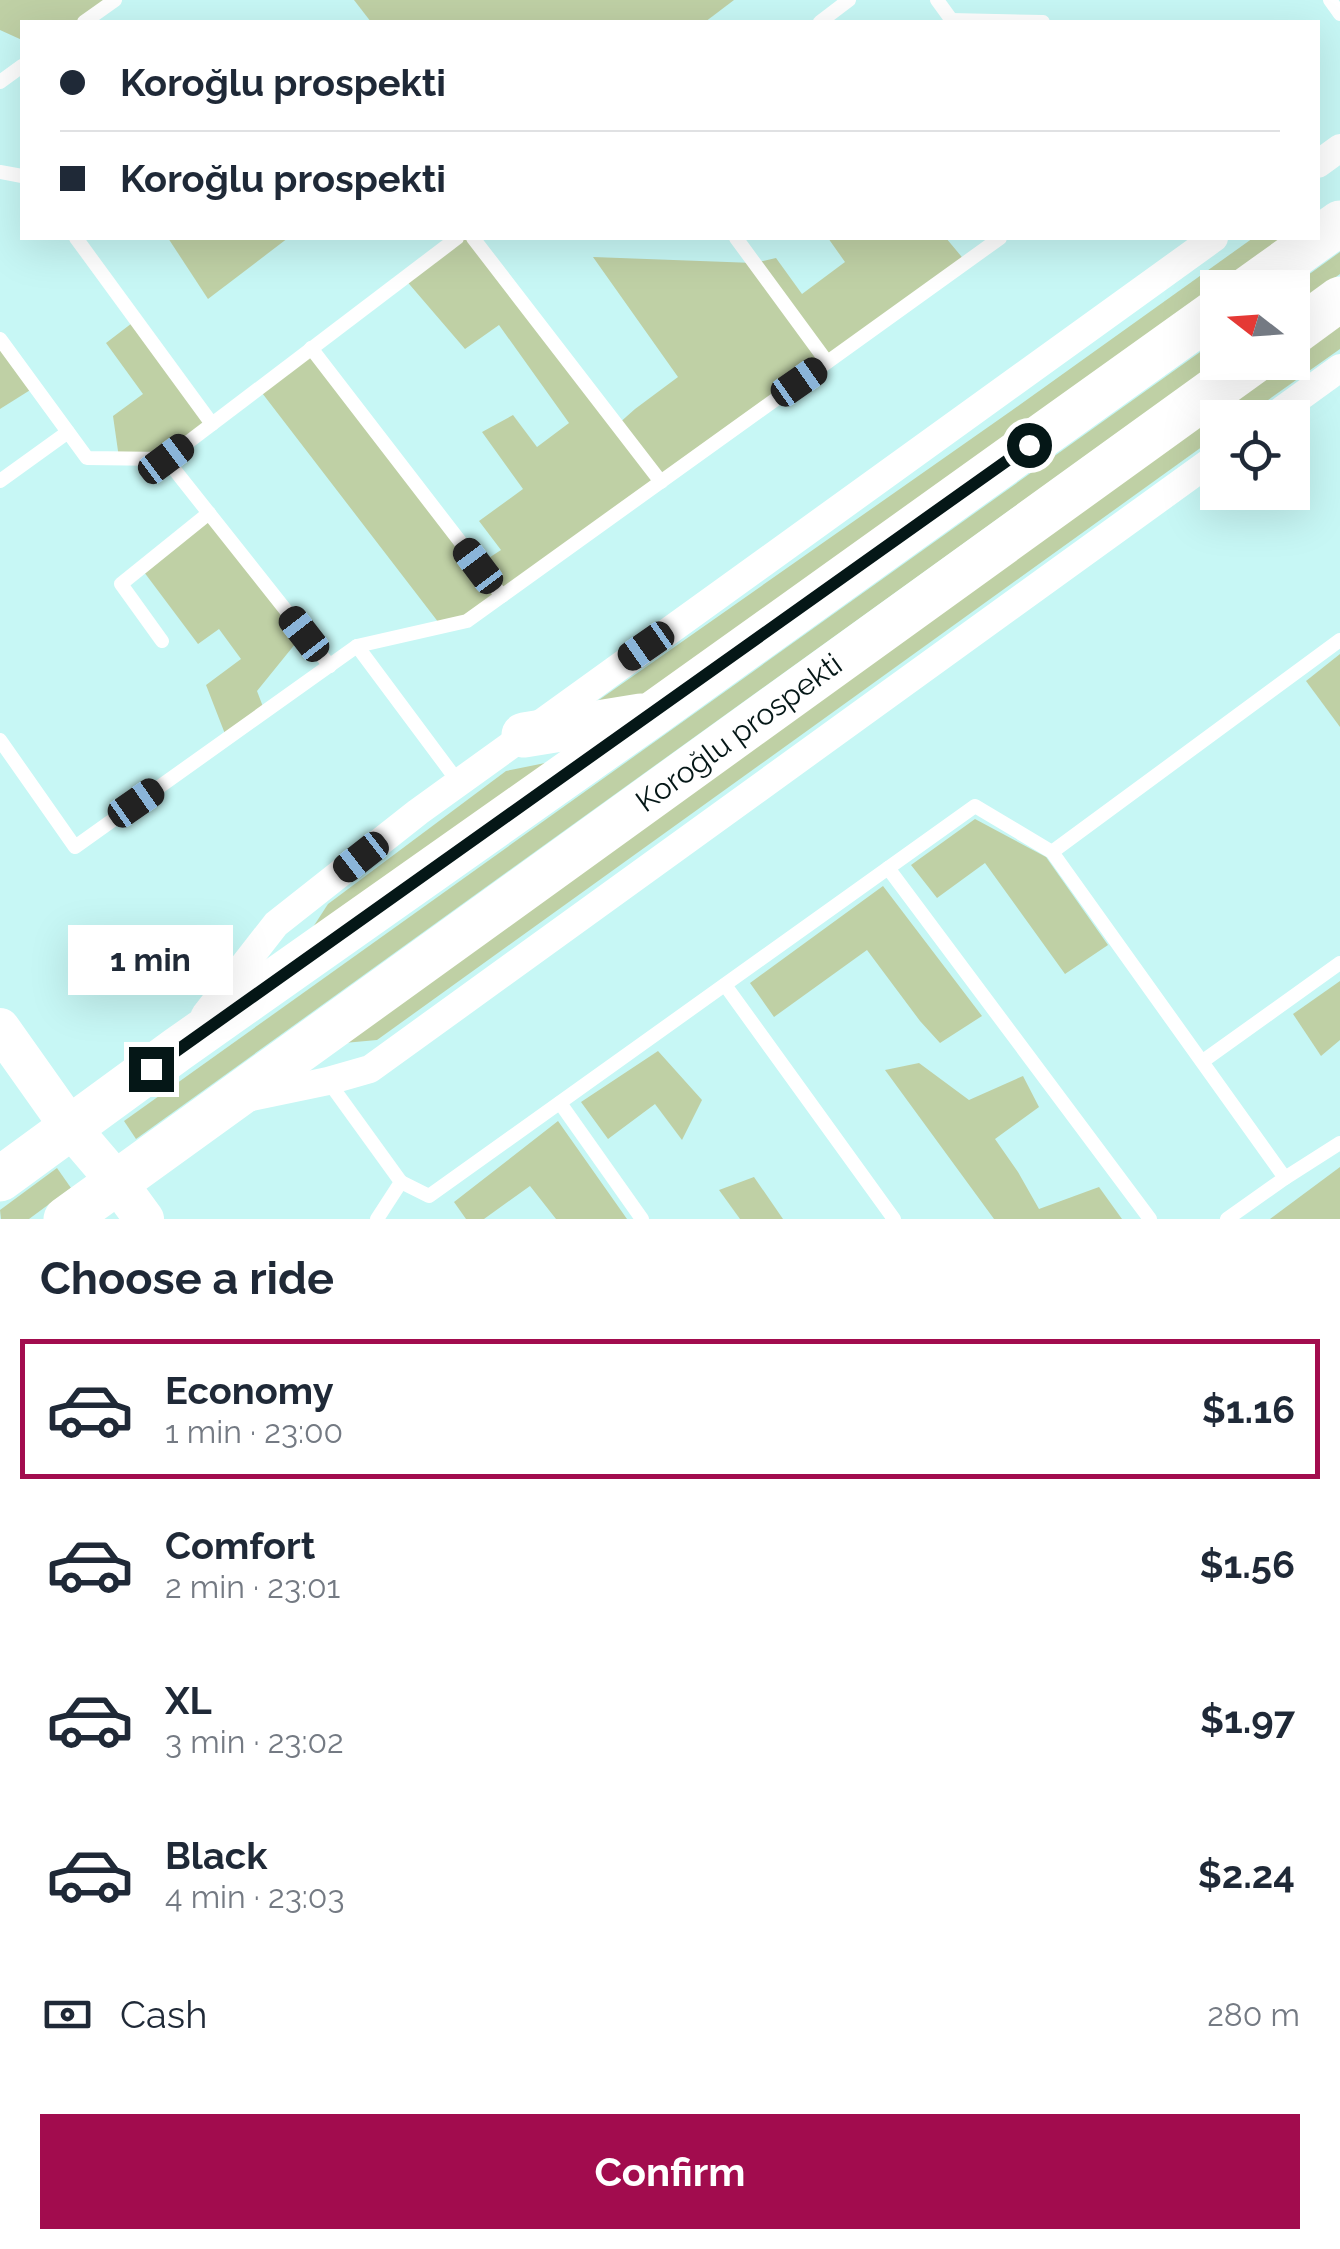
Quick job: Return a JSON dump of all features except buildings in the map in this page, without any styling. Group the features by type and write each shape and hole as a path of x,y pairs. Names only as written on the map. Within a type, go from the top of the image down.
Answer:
{"main road":[{"path":"1274,270 1315,240"},
{"path":"1310,321 1340,300"},
{"path":"0,1179 1200,323"},
{"name":"Koroğlu prospekti","path":"66,1219 1227,380"},
{"path":"524,735 653,714"},
{"path":"0,1028 70,1127 144,1219"}],"street":[{"path":"178,1049 276,924 524,735 1211,240"},
{"path":"1296,400 1340,368"},
{"path":"226,1103 370,1069 1200,469"}],"lane":[{"path":"87,20 115,0"},
{"path":"823,20 849,0"},
{"path":"1330,0 1340,14"},
{"path":"77,240 212,424"},
{"path":"0,340 87,458 166,459 453,240"},
{"path":"475,240 660,482"},
{"path":"737,240 827,362"},
{"path":"0,740 75,846 358,646 467,622 997,240"},
{"path":"311,348 502,596"},
{"path":"0,481 68,432"},
{"path":"166,459 330,666"},
{"path":"162,641 121,584 209,513"},
{"path":"1052,852 1340,640"},
{"path":"358,646 459,783"},
{"path":"328,1081 401,1182 429,1196 976,806 1052,852 1285,1178"},
{"path":"888,868 1150,1219"},
{"path":"1202,1061 1340,962"},
{"path":"725,985 894,1219"},
{"path":"560,1103 642,1219"},
{"path":"1226,1219 1340,1143"},
{"path":"377,1219 401,1182"}],"green space":[{"path":"0,0 115,0 87,20 20,20 20,39 0,30"},
{"path":"354,0 734,0 708,20 369,20"},
{"path":"169,240 285,240 208,299"},
{"path":"454,240 475,240 617,425 678,377 593,257 754,263 776,258 802,294 845,262 829,240 948,240 966,262 467,621 442,627 259,389 311,348 478,565 501,550 479,521 523,489 482,432 513,415 537,447 569,423 499,325 465,349 404,278"},
{"path":"1250,240 1284,240 1242,270 1208,270"},
{"path":"1340,252 1340,274 1310,296 1310,274"},
{"path":"1200,276 1200,300 654,692 596,702"},
{"path":"136,320 212,424 166,459 119,458 113,416 143,394 106,343"},
{"path":"1340,324 1340,349 1310,370 1310,346"},
{"path":"0,339 35,387 0,409"},
{"path":"1200,352 1200,373 136,1139 124,1121"},
{"path":"1263,380 1296,380 1268,400 1236,400"},
{"path":"1200,426 1200,448 377,1040 344,1043"},
{"path":"209,513 304,633 257,691 265,712 227,739 206,685 241,659 219,629 198,644 141,568"},
{"path":"1340,654 1340,727 1306,681"},
{"path":"555,761 304,941 328,904 506,771"},
{"path":"975,819 1046,857 1108,945 1065,974 985,863 937,898 911,865"},
{"path":"883,886 982,1016 940,1043 867,950 774,1017 750,983"},
{"path":"1340,981 1340,1040 1321,1056 1293,1014"},
{"path":"658,1051 702,1100 682,1140 655,1104 608,1139 581,1102"},
{"path":"919,1063 969,1100 1023,1076 1039,1107 995,1139 1039,1209 1099,1187 1122,1219 994,1219 885,1070"},
{"path":"558,1121 627,1219 556,1219 530,1186 484,1219 466,1219 454,1202"},
{"path":"1340,1167 1340,1219 1270,1219"},
{"path":"57,1168 71,1188 29,1219 1,1219 0,1210"},
{"path":"754,1177 783,1219 740,1219 719,1190"}],"route":[{"path":"151,1069 1029,445"}]}
